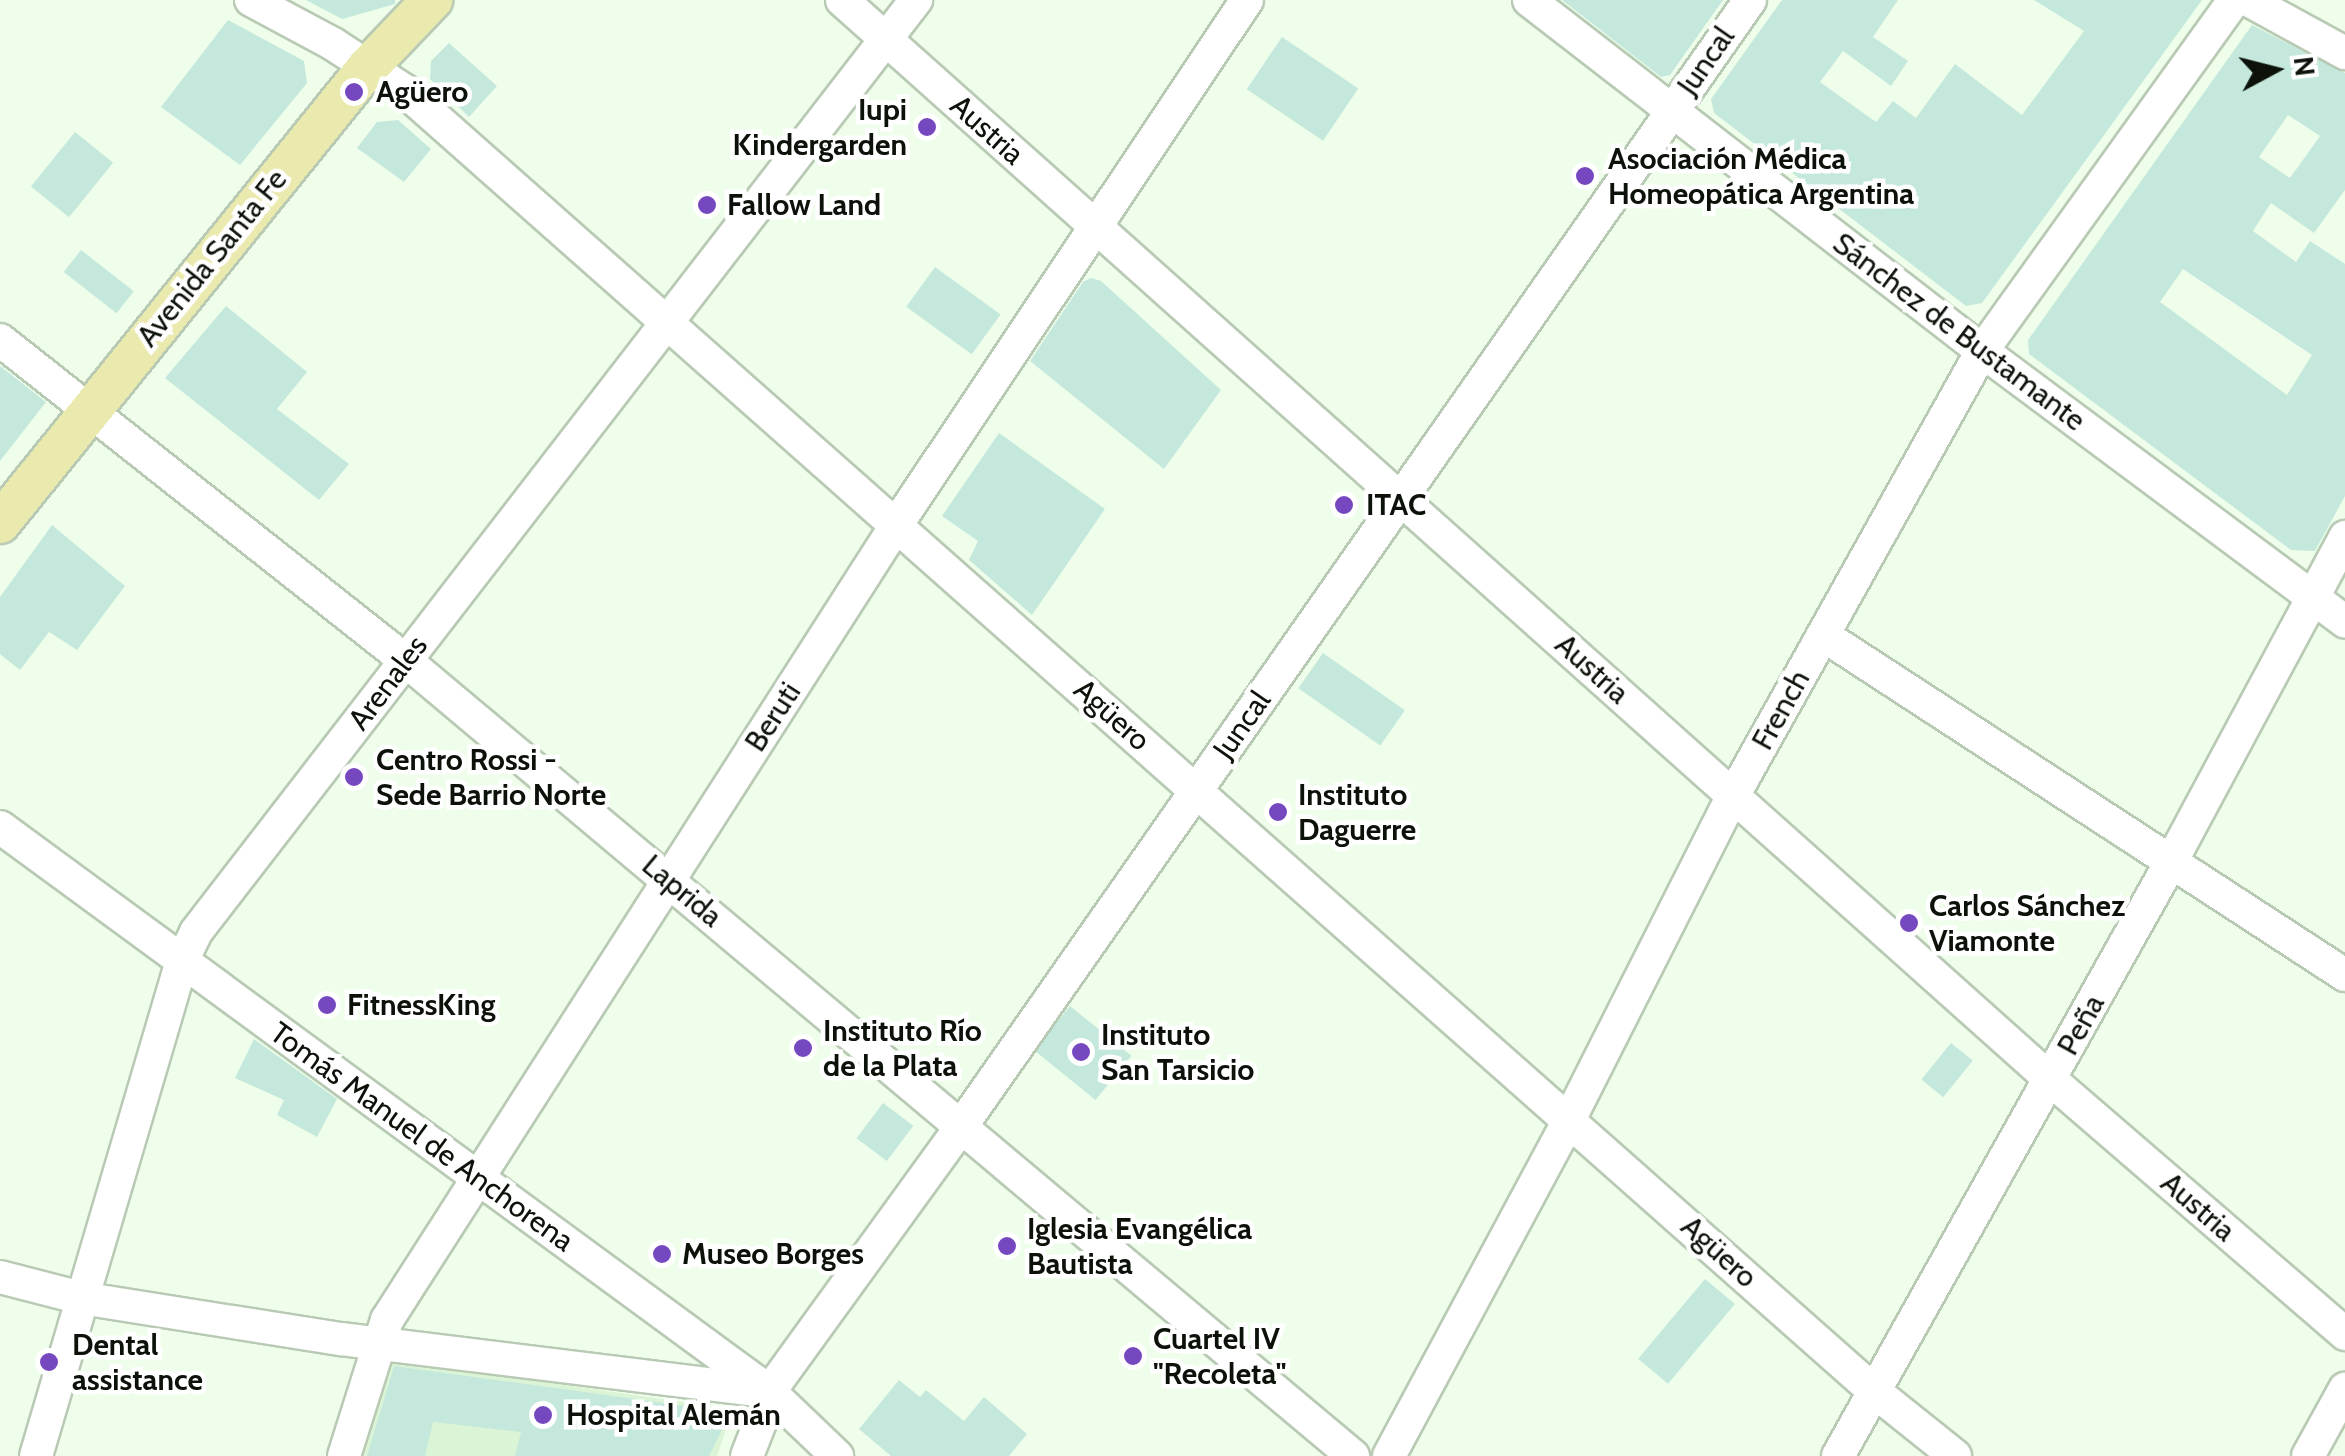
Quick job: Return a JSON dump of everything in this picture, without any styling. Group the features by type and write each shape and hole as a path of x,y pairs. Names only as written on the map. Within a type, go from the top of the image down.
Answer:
{"main road":[{"name":"Avenida Santa Fe","path":"0,523 368,66 432,0"}],"street":[{"name":"Agüero","path":"251,0 405,91 1874,1391 1954,1456"},
{"name":"Austria","path":"842,0 2051,1080 2345,1334"},
{"name":"Arenales","path":"36,1456 182,961 196,932 916,0"},
{"name":"Beruti","path":"344,1456 387,1320 897,524 1246,0"},
{"name":"Sánchez de Bustamante","path":"1530,0 1982,351 2345,622"},
{"name":"Juncal","path":"747,1456 770,1392 960,1128 1750,0"},
{"name":"French","path":"1390,1456 1570,1118 1734,796 1982,351 2234,0"},
{"path":"2248,0 2345,54"},
{"name":"Laprida","path":"0,340 406,660 1354,1456"},
{"name":"Peña","path":"1838,1456 2172,862 2345,537"},
{"path":"1823,634 2345,974"},
{"name":"Tomás Manuel de Anchorena","path":"0,828 770,1392 836,1456"},
{"path":"0,1277 81,1298 378,1344 770,1392"},
{"path":"660,1380 677,1376 690,1361 692,1341 688,1333"},
{"path":"2308,1456 2345,1389"}],"shaded area":[{"name":"Hospital Alemán","path":"391,1360 711,1406 728,1424 717,1456 356,1456 380,1368"}],"building":[{"path":"306,0 395,0 395,4 342,19"},
{"path":"1562,0 1723,0 1670,75 1661,77"},
{"path":"1782,0 1898,0 1873,37 1908,61 1891,86 1843,51 1820,82 1876,122 1893,101 1916,118 1955,64 2022,115 2084,31 2034,0 2202,0 1982,303 1966,306 1714,113 1711,99"},
{"path":"228,20 304,61 307,83 240,165 161,107"},
{"path":"2252,25 2345,73 2345,190 2314,233 2271,203 2253,231 2296,262 2310,241 2345,264 2345,496 2315,551 2291,550 2029,354 2028,340","holes":["2288,115 2320,136 2290,178 2259,157","2183,269 2312,355 2287,395 2160,302"]},
{"path":"1282,37 1358,88 1323,141 1247,89"},
{"path":"449,43 497,86 469,117 430,79 431,61"},
{"path":"398,120 431,149 404,182 357,148 377,122"},
{"path":"75,132 113,163 69,217 31,186"},
{"path":"81,250 134,291 117,313 64,272"},
{"path":"935,267 1001,315 972,354 906,307"},
{"path":"1091,278 1101,281 1221,390 1164,469 1030,361 1083,282"},
{"path":"226,306 307,372 277,409 349,464 319,500 165,378"},
{"path":"0,366 46,402 0,461"},
{"path":"999,433 1105,509 1032,615 969,560 978,541 942,516"},
{"path":"52,525 125,586 77,650 49,632 20,670 0,654 0,597"},
{"path":"1323,653 1405,710 1380,746 1298,688"},
{"name":"Instituto San Tarsicio","path":"1070,1006 1131,1056 1096,1100 1034,1050"},
{"path":"254,1039 337,1099 317,1137 277,1115 284,1100 235,1078"},
{"path":"1951,1043 1973,1061 1943,1097 1921,1080"},
{"path":"883,1103 913,1126 887,1161 857,1138"},
{"path":"1705,1279 1735,1304 1668,1384 1638,1359"},
{"name":"Hospital Alemán","path":"394,1366 708,1409 724,1426 709,1456 515,1456 521,1432 433,1422 425,1456 367,1456"},
{"path":"899,1380 920,1397 926,1390 964,1421 984,1397 1027,1434 1009,1456 891,1456 859,1429"}],"place":[{"name":"Agüero","path":"354,92"},
{"name":"Iupi Kindergarden","path":"927,127"},
{"name":"Asociación Médica Homeopática Argentina","path":"1585,176"},
{"name":"Fallow Land","path":"707,205"},
{"name":"ITAC","path":"1344,505"},
{"name":"Centro Rossi - Sede Barrio Norte","path":"354,777"},
{"name":"Instituto Daguerre","path":"1278,812"},
{"name":"Carlos Sánchez Viamonte","path":"1909,923"},
{"name":"FitnessKing","path":"327,1005"},
{"name":"Instituto Río de la Plata","path":"803,1048"},
{"name":"Instituto San Tarsicio","path":"1081,1052"},
{"name":"Iglesia Evangélica Bautista","path":"1007,1246"},
{"name":"Museo Borges","path":"662,1254"},
{"name":"Cuartel IV \"Recoleta\"","path":"1133,1356"},
{"name":"Dental assistance","path":"49,1362"},
{"name":"Hospital Alemán","path":"543,1415"}]}
